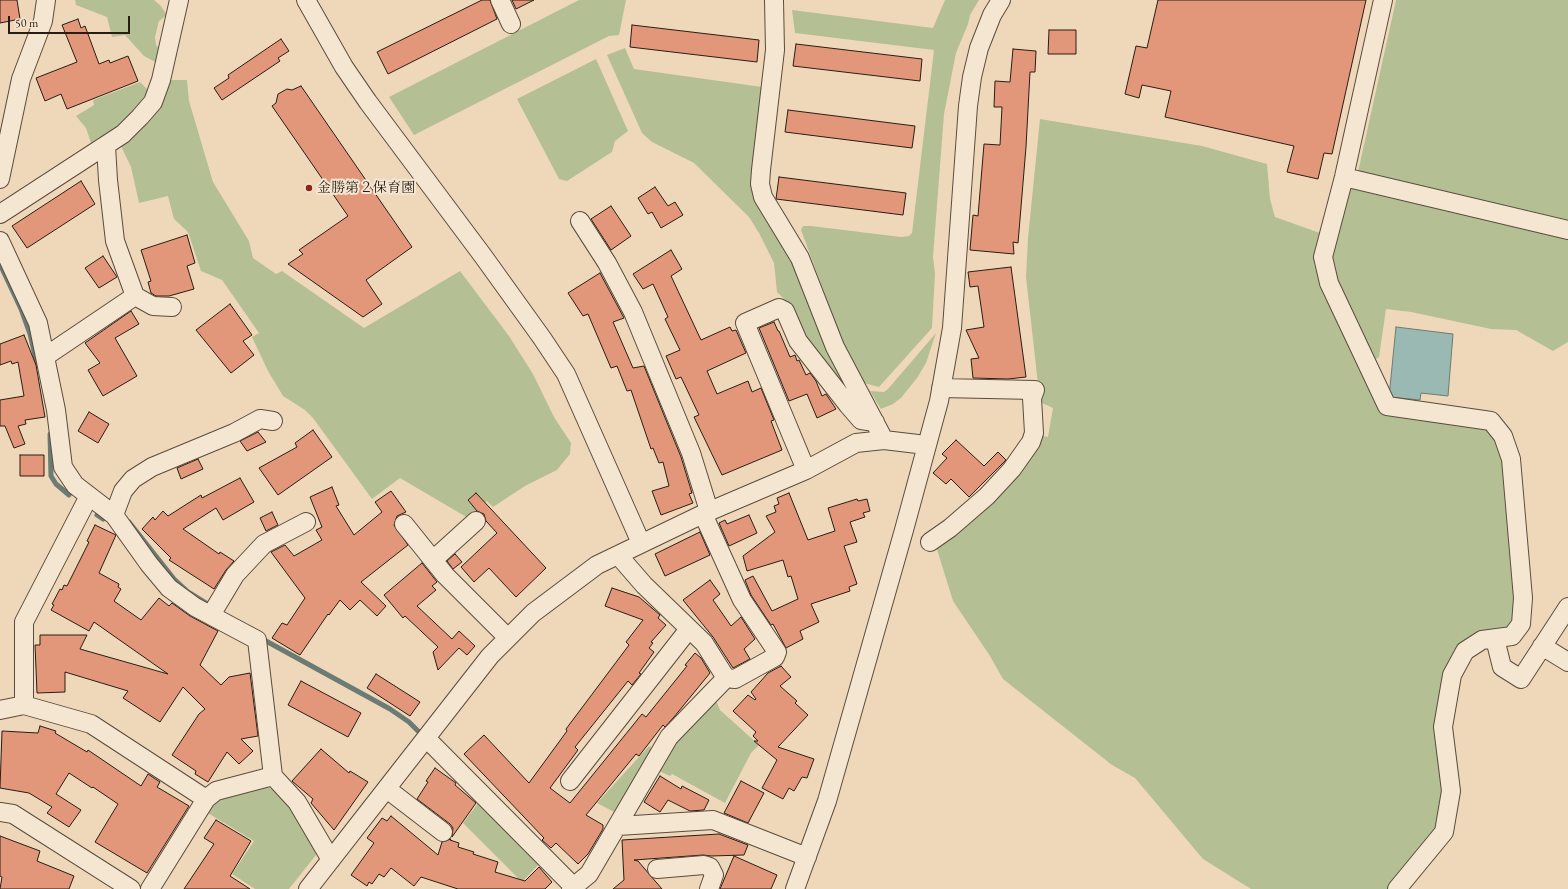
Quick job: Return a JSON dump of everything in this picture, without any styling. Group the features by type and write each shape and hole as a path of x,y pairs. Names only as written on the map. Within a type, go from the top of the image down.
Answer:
{"street":[{"path":"0,179 20,79 43,21 46,0"},
{"path":"0,214 123,134 153,102 161,80 179,0"},
{"path":"306,0 344,67 368,102 488,262 566,374 641,543"},
{"path":"500,0 512,24"},
{"path":"774,0 776,50 760,184 763,197 800,258 835,347 884,440"},
{"path":"795,889 827,801 902,537 941,388 952,328 968,106 972,78 979,48 992,15 1001,0"},
{"path":"1382,0 1344,177 1323,257 1329,283 1387,406 1491,421 1503,436 1511,459 1523,598 1521,624 1512,636 1482,640 1465,651 1452,675 1443,727 1451,791 1444,832 1397,889"},
{"path":"106,146 108,180 115,241 135,296 153,306 172,307"},
{"path":"1344,177 1568,230"},
{"path":"580,221 607,264 632,312 691,453 706,513 742,600 776,652 775,657 735,679 726,678"},
{"path":"0,241 38,323 56,410 64,467 75,485 114,515 149,564 169,588 195,607 257,640 273,776 297,802 331,860"},
{"path":"46,356 135,296"},
{"path":"806,470 745,323 779,308 785,311 798,341 848,405 861,420 875,422"},
{"path":"930,542 950,528 987,496 1012,468 1031,442 1034,433 1032,398 1035,390 941,388"},
{"path":"114,515 122,491 133,479 152,467 234,433 260,419 273,421"},
{"path":"308,889 490,656 539,608 597,564 706,513 806,470 856,443 884,440 926,445"},
{"path":"114,515 123,510 138,490 149,481"},
{"path":"24,705 24,622 89,496"},
{"path":"433,560 476,521"},
{"path":"212,616 235,575 264,544 306,522"},
{"path":"404,524 445,575 508,638"},
{"path":"618,555 644,585 704,643 726,678"},
{"path":"1495,639 1502,667 1521,679 1568,607"},
{"path":"570,781 689,629"},
{"path":"1542,646 1568,662"},
{"path":"426,738 579,886 589,874 618,826 669,737 726,678"},
{"path":"0,710 24,705 91,724 206,799"},
{"path":"150,889 206,799 216,791 273,776"},
{"path":"386,789 442,832"},
{"path":"0,812 13,814 131,889"},
{"path":"618,826 713,820 807,857"},
{"path":"657,869 704,865 710,867 714,875 709,889"}],"green space":[{"path":"75,0 154,0 160,5 167,15 159,21 155,37 156,45 162,51 159,64 144,56 125,35 112,37 107,17 76,5"},
{"path":"579,0 626,0 619,35 609,36 414,135 389,97"},
{"path":"945,0 979,0 970,15 968,24 956,53 944,114 933,257 935,274 932,328 879,387 864,383 844,346 801,230 803,226 811,226 901,237 909,236 912,233 934,50 795,33 792,10 933,28"},
{"path":"1396,0 1568,0 1568,220 1358,172"},
{"path":"625,48 634,69 762,87 751,184 755,197 800,278 862,414 813,351 789,304 777,292 774,263 749,217 694,163 652,142 642,133 607,55"},
{"path":"596,59 628,131 615,141 612,152 567,181 559,179 517,99"},
{"path":"167,80 187,80 189,101 213,182 249,241 253,258 276,274 282,271 364,328 460,271 509,336 533,374 554,417 571,443 570,454 557,470 525,486 493,507 487,501 468,518 400,478 372,499 313,418 305,410 283,396 268,371 252,337 259,333 222,280 201,271 188,232 174,219 168,196 139,203 131,167 120,144"},
{"path":"140,82 150,92 146,102 102,141 99,137 91,143 86,128 76,116 94,105 93,100"},
{"path":"1040,119 1202,146 1267,164 1270,199 1275,217 1320,233 1314,263 1384,414 1488,428 1501,444 1519,600 1513,627 1490,633 1446,678 1446,791 1437,832 1390,889 1251,889 1203,859 1135,778 1112,765 1003,679 990,656 953,601 935,543 1038,435 1048,437 1053,408 1040,402 1026,277 1028,238"},
{"path":"1348,188 1568,239 1568,342 1553,351 1516,330 1491,329 1411,312 1386,309 1379,357 1373,361 1329,265"},
{"path":"936,333 926,363 917,378 901,398 893,404 881,409 870,391 884,392 888,389"},
{"path":"715,698 720,710 759,745 751,753 725,803 672,774 670,776 659,771 669,749"},
{"path":"649,746 653,749 616,813 597,803"},
{"path":"264,786 279,792 295,813 315,849 316,855 289,889 255,889 232,874 254,841 206,812 211,804 222,796"},
{"path":"479,802 540,863 522,882 463,823"}],"water":[{"path":"1396,327 1453,334 1448,396 1421,393 1420,400 1389,397"}],"building":[{"path":"0,0 17,0 20,19 0,23"},
{"path":"482,0 490,0 497,19 388,74 377,52"},
{"path":"512,0 534,0 516,9"},
{"path":"1158,0 1366,0 1332,154 1324,153 1318,179 1287,172 1294,146 1165,117 1171,91 1142,85 1139,98 1125,94 1136,46 1147,48"},
{"path":"78,19 81,28 85,26 99,64 109,60 110,63 128,56 138,81 67,109 61,94 45,101 36,78 77,62 62,25"},
{"path":"632,25 759,40 757,62 630,47"},
{"path":"1049,30 1076,30 1076,54 1048,54"},
{"path":"281,39 289,51 278,58 280,61 222,100 214,88 229,78 228,75"},
{"path":"796,44 922,59 920,81 793,66"},
{"path":"1013,49 1036,51 1035,72 1030,72 1026,147 1018,243 1013,242 1014,254 970,250 973,215 978,216 984,144 1000,145 1002,107 994,107 995,81 1010,82"},
{"path":"301,86 412,247 366,280 382,304 363,317 288,264 303,254 299,250 348,216 272,106 276,103 278,94 287,89 292,90"},
{"path":"788,110 915,126 912,148 785,132"},
{"path":"779,177 906,193 903,215 776,199"},
{"path":"81,181 95,204 27,248 12,226"},
{"path":"655,187 668,206 675,202 683,215 661,228 652,212 648,214 638,198"},
{"path":"611,206 631,236 611,250 591,219"},
{"path":"187,235 195,263 187,266 194,289 169,296 156,296 151,293 148,282 151,281 141,250"},
{"path":"671,250 682,269 671,276 701,340 730,327 732,331 736,330 746,353 707,371 717,394 748,381 752,392 761,388 774,420 771,421 782,450 722,475 694,417 699,415 681,377 676,379 666,356 680,350 665,319 668,317 653,284 643,289 633,274"},
{"path":"103,256 117,277 99,288 85,268"},
{"path":"1011,267 1026,377 1008,379 973,378 971,359 979,358 966,330 984,327 978,286 970,287 968,272"},
{"path":"600,273 624,318 613,322 633,368 644,366 681,457 692,493 689,494 693,503 661,515 652,491 669,486 663,462 659,463 653,448 651,449 631,390 627,391 617,366 611,368 588,314 583,316 568,293"},
{"path":"230,304 252,335 243,341 254,355 231,373 196,330"},
{"path":"131,311 139,324 115,338 137,376 103,396 88,370 100,363 85,343"},
{"path":"774,322 790,357 795,355 806,375 810,373 816,381 822,396 826,394 836,409 817,418 807,394 789,401 759,328"},
{"path":"24,335 36,365 45,417 25,420 26,424 18,426 25,444 14,448 5,426 0,426 0,400 24,396 18,362 12,364 11,361 0,365 0,344"},
{"path":"89,412 109,424 98,443 78,431"},
{"path":"313,430 332,457 278,495 259,468 297,447 295,443"},
{"path":"258,432 266,442 247,451 240,441"},
{"path":"956,440 984,466 998,452 1006,460 969,497 951,479 946,484 933,473 947,458 942,454"},
{"path":"20,455 44,455 44,476 20,476"},
{"path":"198,459 203,469 181,479 177,468"},
{"path":"240,478 254,502 223,520 216,508 183,529 219,554 220,552 234,561 226,570 214,589 169,560 171,558 142,529 153,517 155,520 163,511 168,516 201,495 202,498"},
{"path":"332,487 339,505 336,506 354,535 382,512 375,502 391,491 406,512 397,516 394,525 408,545 361,582 386,606 377,616 360,600 350,610 340,600 329,615 328,614 300,655 272,638 282,623 287,625 305,598 271,552 285,545 294,556 322,540 316,530 322,527 310,497"},
{"path":"476,493 546,568 516,597 489,568 474,582 461,567 497,533 486,521 484,514 477,511 468,500"},
{"path":"789,493 808,540 835,531 828,508 857,499 858,501 867,499 870,511 863,513 865,517 850,522 857,542 844,546 857,584 849,587 850,591 811,604 819,622 800,631 803,639 786,648 773,624 771,625 751,595 745,580 753,576 772,611 798,599 791,576 788,577 783,560 747,571 743,556 775,532 766,516 776,512 774,506 779,504 777,498"},
{"path":"272,512 278,525 266,531 260,518"},
{"path":"749,515 757,533 729,546 719,523 725,520 727,524"},
{"path":"95,525 116,535 99,573 119,584 118,587 121,589 114,601 141,620 159,598 169,606 172,603 190,616 218,631 200,665 221,685 229,677 250,673 258,736 241,739 253,751 239,764 227,752 208,782 195,774 196,771 172,755 199,714 205,709 183,687 160,722 123,698 128,691 65,672 65,692 37,693 35,645 40,645 40,635 87,635 80,649 168,674 94,622 89,631 51,610 54,605 52,604 60,589 62,590 64,585 67,586 89,542 87,541"},
{"path":"700,532 710,555 665,576 655,554"},
{"path":"455,554 462,562 453,569 447,561"},
{"path":"422,563 437,582 432,586 436,590 417,606 452,639 459,631 475,646 467,655 459,648 438,670 433,652 438,647 405,616 403,618 384,595"},
{"path":"710,580 720,594 713,600 731,626 741,617 755,639 744,649 750,659 733,668 713,637 683,600"},
{"path":"612,588 639,597 660,615 658,618 666,625 651,642 653,643 649,648 654,652 639,673 641,674 632,685 628,681 575,747 578,750 550,788 570,803 642,714 646,717 687,666 685,665 695,653 701,658 710,673 665,727 663,725 639,756 636,754 586,815 603,825 603,829 588,854 578,864 556,843 551,848 542,840 544,838 464,754 484,735 529,783 567,731 566,729 629,645 626,642 643,620 605,606"},
{"path":"781,666 791,677 780,686 797,701 795,703 808,715 778,747 814,759 807,778 802,777 794,791 789,788 783,799 762,788 777,760 754,741 758,741 753,736 756,732 733,711 748,695 755,700 756,699 751,692 768,673"},
{"path":"376,674 420,702 410,716 367,688"},
{"path":"301,681 361,713 348,737 288,705"},
{"path":"40,726 56,731 55,733 87,752 88,750 141,786 148,774 160,782 157,787 189,806 147,873 95,842 118,804 69,773 56,794 81,810 69,827 47,813 52,807 29,793 0,788 2,731 38,733"},
{"path":"321,749 349,773 350,771 368,782 334,830 311,803 313,799 292,781"},
{"path":"435,768 456,783 455,785 476,803 452,837 453,828 450,824 417,799 428,782 426,781"},
{"path":"660,776 681,789 682,786 709,800 704,810 690,811 668,800 660,812 644,802"},
{"path":"741,781 764,793 748,823 724,813"},
{"path":"391,816 438,855 442,842 451,839 450,840 459,843 458,847 474,852 473,854 498,862 495,872 525,881 539,867 552,882 545,889 458,889 421,877 414,886 391,868 384,877 379,874 372,884 369,882 367,886 351,875 374,843 367,838 382,818 387,821"},
{"path":"216,820 251,841 230,876 250,889 184,889 214,844 204,838"},
{"path":"719,834 748,845 744,855 703,855 634,860 638,861 662,889 613,889 624,880 622,840"},
{"path":"0,836 40,851 37,861 74,876 69,889 0,889 2,877 0,876"},
{"path":"734,856 777,875 771,889 720,889"}],"waterway":[{"path":"0,264 21,309 30,334 37,364"},
{"path":"50,434 51,476 56,484 69,495"},
{"path":"97,515 103,519"},
{"path":"129,522 174,579 188,592 209,605"},
{"path":"266,641 390,709 409,722 418,731"}],"place":[{"name":"金勝第２保育園","path":"309,188"}]}
